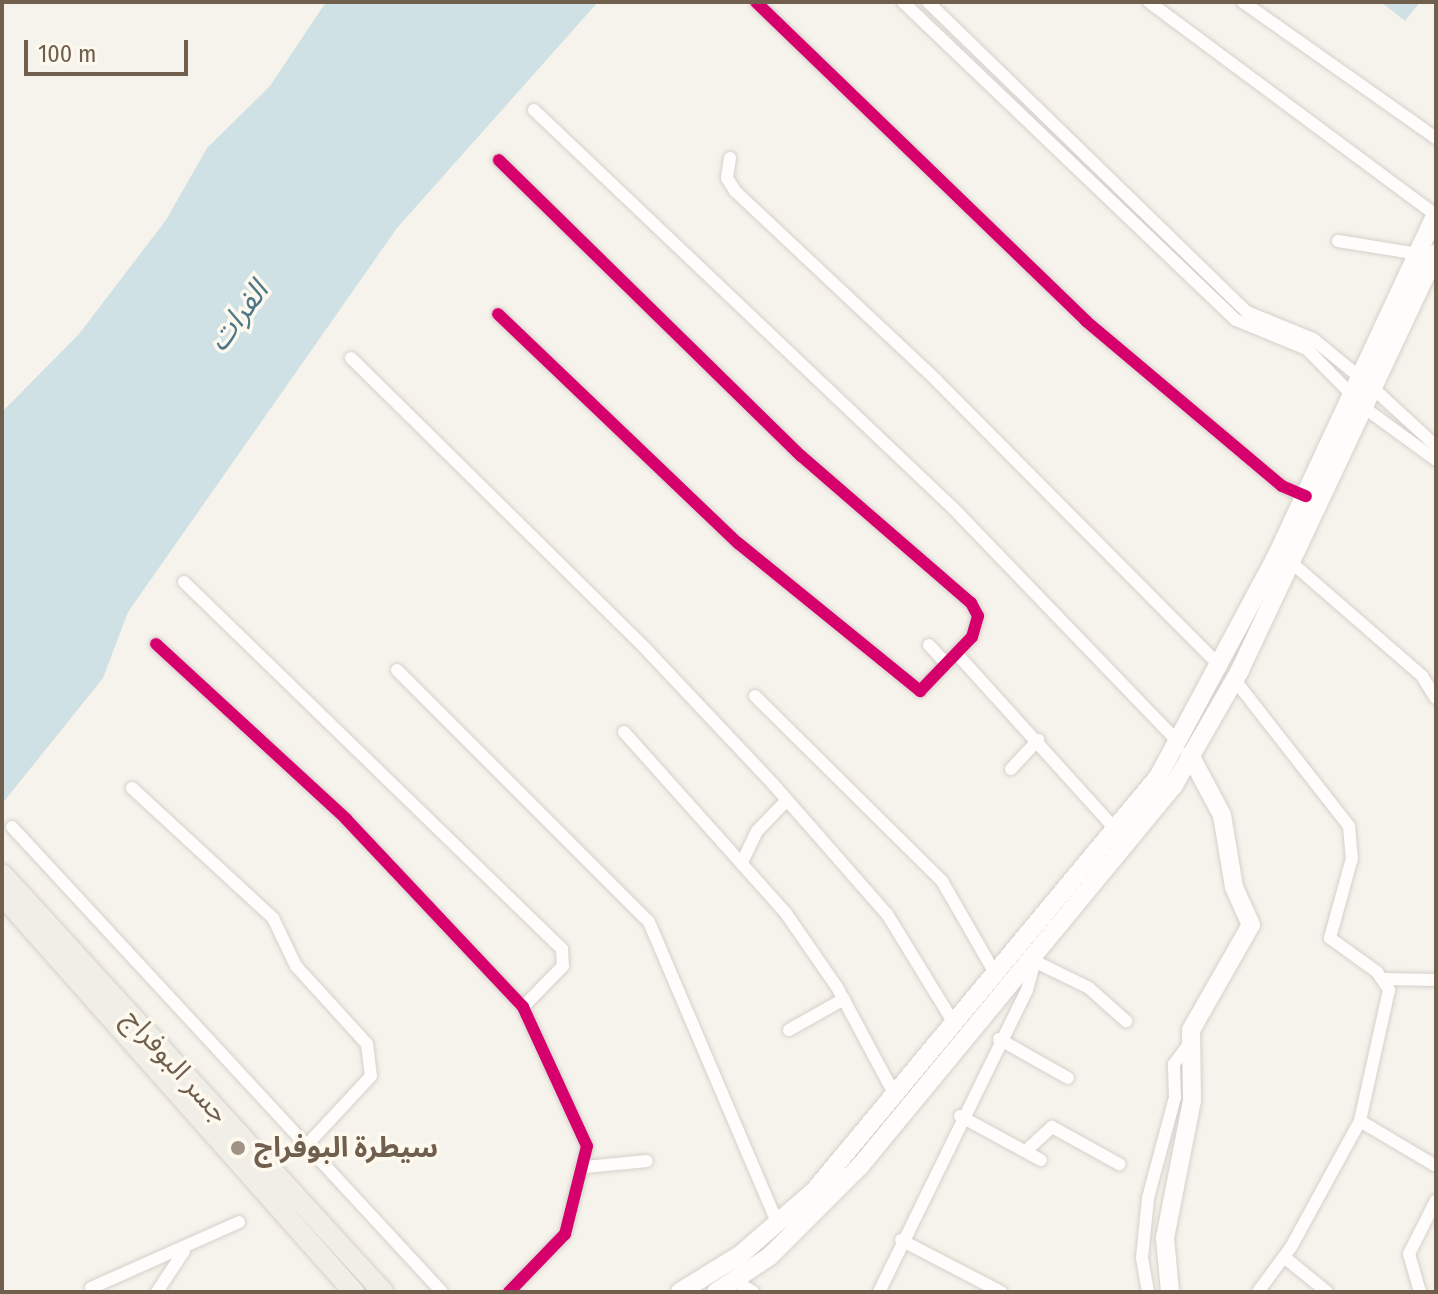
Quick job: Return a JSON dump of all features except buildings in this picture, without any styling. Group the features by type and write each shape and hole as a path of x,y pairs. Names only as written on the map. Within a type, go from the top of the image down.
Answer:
{"main road":[{"path":"1228,674 1360,403 1427,254 1436,214"},
{"path":"680,1292 778,1225 895,1095 996,975 1063,909 1185,749 1292,563 1307,507"},
{"path":"716,1292 735,1281 860,1166 1036,959 1063,909 1118,832 1185,749"},
{"path":"1170,1292 1166,1255 1192,1101 1189,1044 1251,925 1234,887 1222,815 1185,749"},
{"name":"جسر البوفراج","path":"2,874 354,1292"},
{"name":"جسر البوفراج","path":"2,895 98,991 383,1292"}],"street":[{"path":"756,2 1086,321 1307,507"},
{"path":"903,2 1236,320 1307,349 1360,403 1436,460"},
{"path":"928,2 1247,312 1304,334 1368,384 1436,446"},
{"path":"1149,2 1436,214"},
{"path":"1243,2 1436,138"},
{"path":"534,110 963,518 1185,749"},
{"path":"730,158 727,178 735,191 936,380 1228,674 1349,826 1352,858 1330,938 1385,979 1389,990 1360,1121 1284,1257 1258,1292"},
{"path":"498,314 738,543 920,691 952,659 977,626 971,603 801,456 499,160"},
{"path":"1338,241 1427,254"},
{"path":"351,358 644,647 787,800 887,914 955,1025"},
{"path":"1292,563 1422,676 1436,698"},
{"path":"184,582 562,949 563,966 523,1007"},
{"path":"156,644 346,819 523,1007 578,1117 586,1167 565,1234 509,1292"},
{"path":"929,645 952,659 1038,740 1118,832"},
{"path":"397,670 649,922 778,1225"},
{"path":"755,696 942,881 996,975"},
{"path":"624,732 743,860 844,999 895,1095"},
{"path":"1011,769 1038,740"},
{"path":"132,788 273,918 296,966 367,1044 371,1076 304,1148"},
{"path":"743,860 757,831 787,800"},
{"path":"12,827 304,1148 442,1292"},
{"path":"879,1292 1036,959 1089,988 1126,1021"},
{"path":"1385,979 1436,980"},
{"path":"789,1030 844,999"},
{"path":"999,1039 1068,1078"},
{"path":"1148,1292 1142,1258 1161,1147 1175,1097 1174,1064 1189,1044"},
{"path":"960,1116 1041,1160"},
{"path":"1360,1121 1436,1166"},
{"path":"1027,1150 1052,1127 1119,1164"},
{"path":"1161,1147 1180,1160"},
{"path":"586,1167 647,1161"},
{"path":"1420,1292 1409,1254 1436,1200"},
{"path":"91,1288 239,1222"},
{"path":"901,1240 1001,1292"},
{"path":"157,1292 191,1242"},
{"path":"1142,1258 1166,1255"},
{"path":"1284,1257 1327,1292"},
{"path":"735,1281 753,1292"}],"water":[{"name":"الفرات","path":"326,2 598,2 397,228 128,612 103,678 2,804 2,412 79,334 166,220 207,148 270,86"},
{"path":"1381,2 1420,2 1405,21"}],"cycle path":[{"path":"756,2 1086,321 1282,486 1306,496"},
{"path":"498,314 738,543 920,691 972,637 978,616 971,603 801,456 499,160"},
{"path":"156,644 346,819 523,1007 587,1146 565,1234 509,1292"}],"place":[{"name":"سيطرة البوفراج","path":"238,1148"}]}
